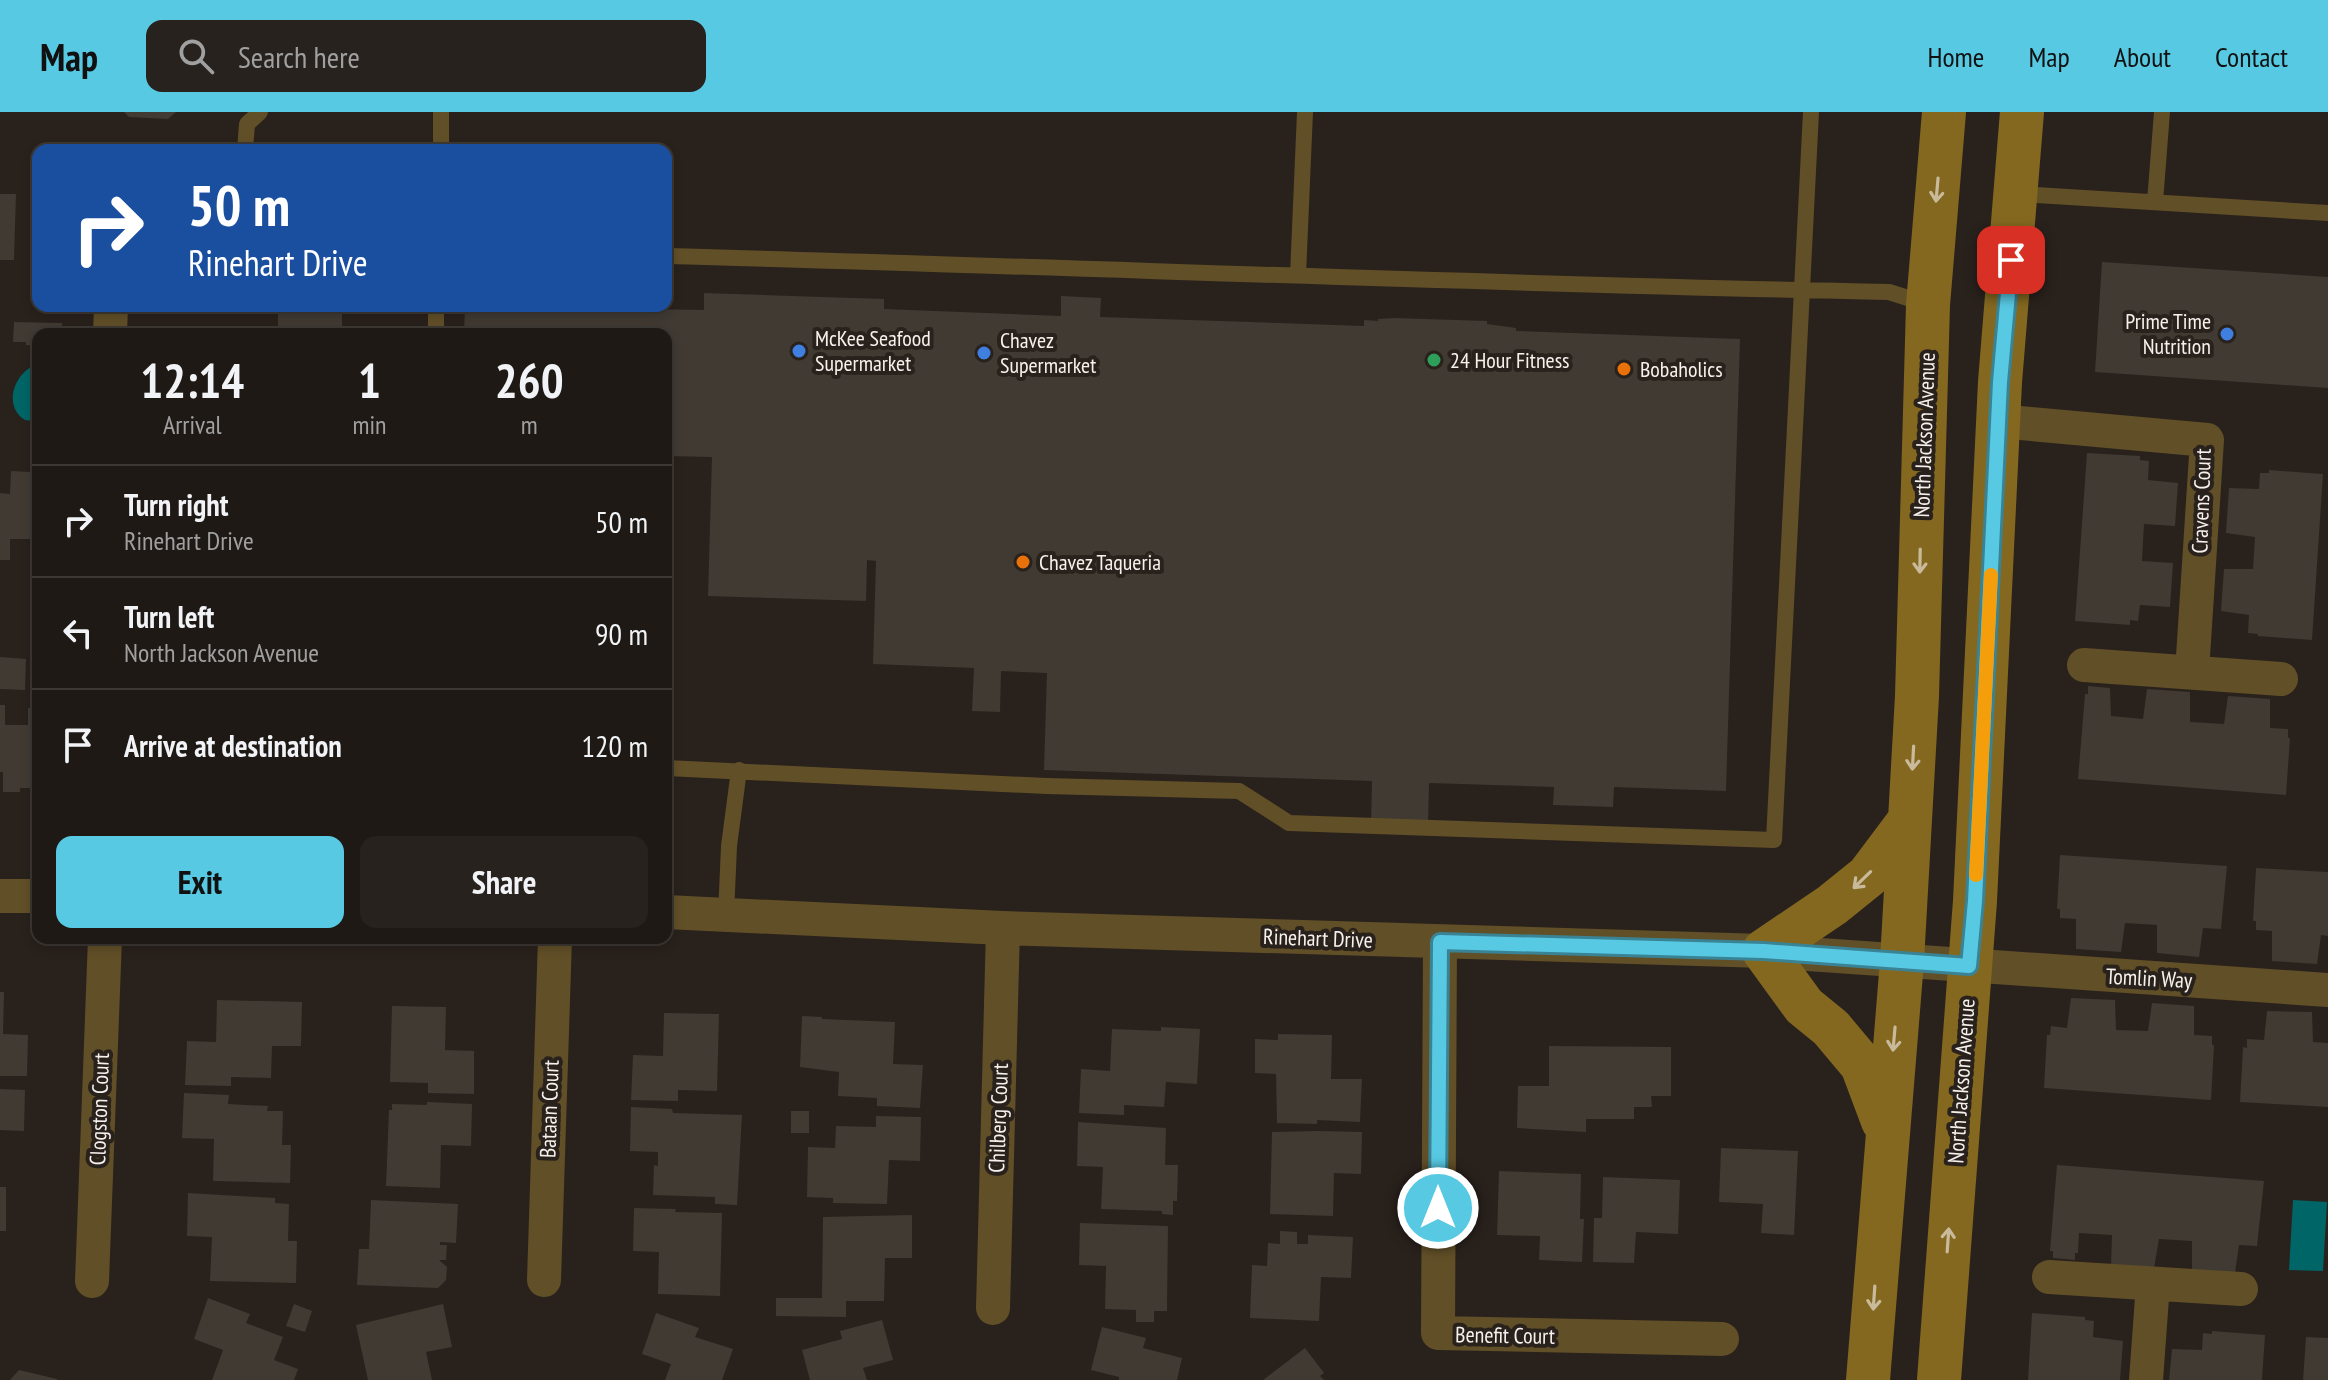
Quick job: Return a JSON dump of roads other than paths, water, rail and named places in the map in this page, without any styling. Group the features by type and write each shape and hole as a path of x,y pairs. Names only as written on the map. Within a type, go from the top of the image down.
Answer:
{"main road":[{"name":"North Jackson Avenue","path":"1868,1380 1902,961 1917,696 1928,305 1944,112"},
{"name":"North Jackson Avenue","path":"1939,1380 1975,901 1998,421 2022,112"},
{"path":"1887,1130 1862,1065 1831,1028 1804,1006 1764,951 1832,905 1868,876 1910,820"}],"street":[{"name":"Cravens Court","path":"1998,421 2207,440 2192,672"},
{"path":"2084,665 2281,679"},
{"path":"0,896 32,896"},
{"name":"Rinehart Drive","path":"672,912 1003,928 1764,951 1969,966"},
{"name":"Chilberg Court","path":"993,1308 1003,928"},
{"name":"Benefit Court","path":"1440,942 1438,1333 1722,1339"},
{"name":"Clogston Court","path":"92,1281 105,944"},
{"name":"Bataan Court","path":"544,1280 555,944"},
{"name":"Tomlin Way","path":"1969,966 2328,990"},
{"path":"2049,1277 2241,1289"},
{"path":"2146,1380 2153,1284"}],"lane":[{"path":"245,144 247,124 260,112"},
{"path":"441,112 441,144"},
{"path":"1298,275 1305,112"},
{"path":"672,768 1046,786 1239,791 1289,823 1774,840 1811,112"},
{"path":"2155,202 2162,112"},
{"path":"2017,194 2328,213"},
{"path":"672,256 1889,292 1928,305"},
{"path":"726,915 729,846 739,770"}],"water":[{"path":"30,368 32,421 18,414 13,397 18,380"},
{"path":"2293,1200 2327,1202 2323,1271 2289,1270"}],"place":[{"name":"Prime Time Nutrition","path":"2227,334"},
{"name":"McKee Seafood Supermarket","path":"799,351"},
{"name":"Chavez Supermarket","path":"984,353"},
{"name":"24 Hour Fitness","path":"1434,360"},
{"name":"Bobaholics","path":"1624,369"},
{"name":"Chavez Taqueria","path":"1023,562"}]}
